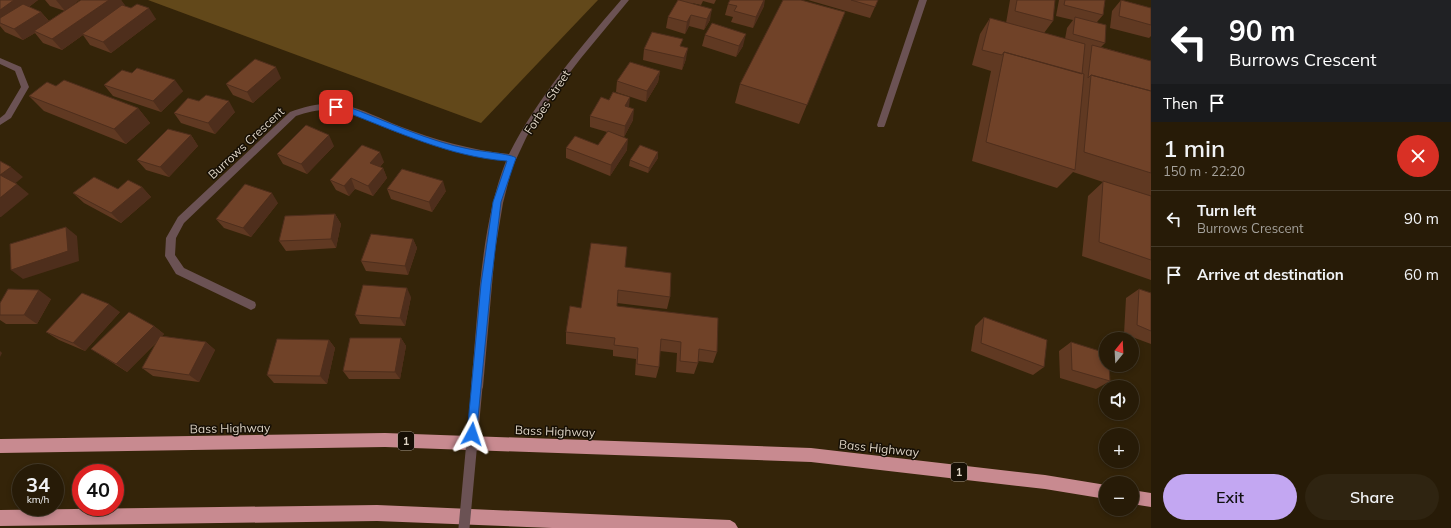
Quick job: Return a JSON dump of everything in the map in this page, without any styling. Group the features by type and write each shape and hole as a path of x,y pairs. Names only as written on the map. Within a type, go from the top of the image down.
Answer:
{"highway":[{"name":"Bass Highway","path":"0,446 386,440 812,455 1045,482 1099,491"},
{"path":"1139,498 1151,500"},
{"path":"0,518 377,513 730,528"}],"street":[{"name":"Forbes Street","path":"464,528 486,284 497,202 512,158 541,107 577,56 624,0"},
{"path":"881,125 923,0"},
{"path":"0,61 18,69 25,87 8,116 0,122"},
{"name":"Burrows Crescent","path":"251,305 180,271 170,256 171,238 180,220 293,114 310,108 327,106 344,108 455,150 490,157 512,158"}],"shaded area":[{"path":"148,0 598,0 481,123"}],"building":[{"path":"0,0 14,0 0,10"},
{"path":"81,0 109,0 52,39 34,31"},
{"path":"678,0 712,9 707,19 691,15 687,22 668,17"},
{"path":"730,0 764,0 756,17 734,11 737,6 728,4"},
{"path":"783,0 801,0 845,12 807,105 740,84"},
{"path":"851,0 878,0 875,7"},
{"path":"1017,0 1055,0 1053,21 1015,11"},
{"path":"1065,0 1105,0 1103,15 1064,5"},
{"path":"1121,0 1151,8 1151,25 1119,16"},
{"path":"23,4 41,12 14,29 0,23 0,18"},
{"path":"137,4 149,8 103,42 82,34 122,5 131,8"},
{"path":"1075,17 1106,25 1105,43 1073,34"},
{"path":"990,18 1085,44 1082,74 1004,52 1002,55 982,50"},
{"path":"712,23 746,34 739,46 705,35"},
{"path":"652,32 683,39 680,46 688,48 684,58 644,49"},
{"path":"1092,45 1151,61 1151,91 1091,75 1088,78"},
{"path":"1004,52 1084,74 1075,170 986,142"},
{"path":"255,59 276,67 247,92 226,84"},
{"path":"630,62 660,71 647,91 617,81"},
{"path":"137,68 175,80 153,101 104,85 122,70 132,73"},
{"path":"1091,75 1151,91 1151,173 1084,152"},
{"path":"64,80 138,108 114,129 29,96 47,82 56,86"},
{"path":"613,92 630,97 625,106 634,109 625,126 590,116 601,97 609,100"},
{"path":"206,95 229,101 208,123 174,113 188,98 199,101"},
{"path":"306,125 329,135 301,164 277,154"},
{"path":"168,129 191,135 160,167 137,160"},
{"path":"608,131 628,139 611,165 566,148 575,136 598,145"},
{"path":"362,145 380,152 370,163 383,168 368,186 351,178 344,186 330,180"},
{"path":"640,145 658,152 649,168 630,160"},
{"path":"0,161 11,167 0,175"},
{"path":"402,169 443,181 429,202 387,189"},
{"path":"0,175 17,184 0,198"},
{"path":"94,177 118,189 128,180 142,187 111,213 73,193"},
{"path":"1103,181 1151,196 1151,260 1099,242"},
{"path":"245,184 272,193 243,228 216,219"},
{"path":"335,214 331,239 279,241 285,216"},
{"path":"66,227 68,251 11,270 10,244"},
{"path":"371,234 413,239 405,266 361,261"},
{"path":"591,243 627,247 625,267 671,273 670,297 618,290 617,306 718,318 717,352 699,349 698,363 680,361 681,342 661,339 659,367 637,364 638,348 614,345 615,338 566,332 570,306 581,308"},
{"path":"363,285 407,288 400,318 355,315"},
{"path":"8,289 39,290 24,315 0,315 0,303"},
{"path":"1139,289 1151,293 1151,331 1137,325"},
{"path":"82,293 109,304 73,343 46,332"},
{"path":"129,312 154,326 116,364 91,349"},
{"path":"984,317 1047,340 1044,367 981,343"},
{"path":"160,336 206,342 189,375 142,368"},
{"path":"350,338 401,338 395,372 343,371"},
{"path":"277,339 329,340 320,376 267,375"},
{"path":"1071,342 1099,351 1099,372 1109,372 1110,380 1107,380 1072,370"}],"route":[{"path":"336,107 344,108 455,150 490,157 512,158 497,202 486,284 472,434"}]}
